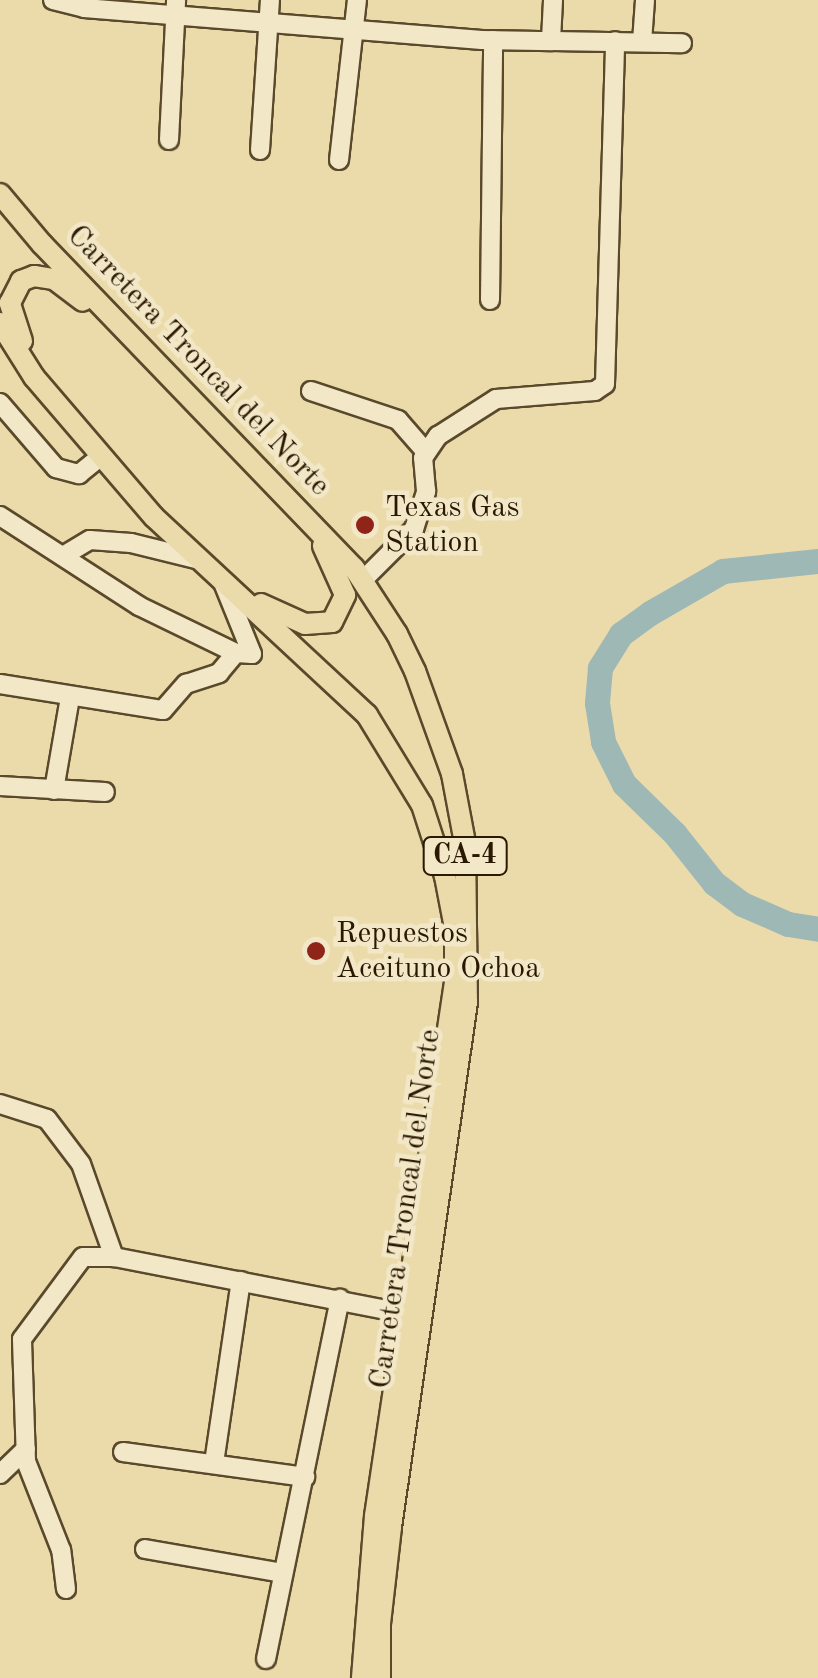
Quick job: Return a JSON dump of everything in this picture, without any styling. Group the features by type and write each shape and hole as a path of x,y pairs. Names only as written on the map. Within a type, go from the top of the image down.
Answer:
{"main road":[{"name":"Carretera Troncal del Norte","path":"0,194 129,335 308,518 362,581 415,671 452,774 465,843 469,918 466,1002 390,1526 380,1623 380,1678"},
{"path":"34,376 10,309 15,286 27,277 54,279 129,335"},
{"name":"Carretera Troncal del Norte","path":"0,323 34,376 144,506 344,690 379,732 422,805 451,902 455,982 371,1550 362,1678"},
{"path":"230,586 305,624 319,626 338,616 344,603 344,586 308,518"}],"street":[{"path":"54,0 84,8 269,10 354,28 494,40 682,44"},
{"path":"339,160 357,0"},
{"path":"551,40 554,0"},
{"path":"642,42 645,0"},
{"path":"170,140 175,7"},
{"path":"260,150 269,10"},
{"path":"490,300 494,40"},
{"path":"362,581 414,529 424,507 425,451 438,436 496,399 595,391 605,384 615,41"},
{"path":"311,391 398,420 425,451"},
{"path":"0,403 56,468 79,474 100,458"},
{"path":"131,544 147,532 144,506"},
{"path":"0,516 138,606 236,653 252,654 230,586"},
{"path":"62,556 90,540 131,544 200,560"},
{"path":"0,684 163,710 173,704 186,684 219,672 236,653"},
{"path":"54,790 70,698"},
{"path":"0,786 105,792"},
{"path":"0,1104 47,1119 81,1164 114,1257"},
{"path":"66,1590 61,1550 26,1449 22,1339 83,1257 114,1257 404,1313"},
{"path":"214,1463 241,1281"},
{"path":"266,1659 340,1300"},
{"path":"0,1474 26,1449"},
{"path":"124,1452 304,1477"},
{"path":"145,1549 282,1573"}],"waterway":[{"path":"818,561 723,571 650,613 621,634 600,668 597,703 603,742 624,784 675,834 714,883 742,904 788,924 818,929"}],"place":[{"name":"Texas Gas Station","path":"365,525"},
{"name":"Repuestos Aceituno Ochoa","path":"316,951"}]}
